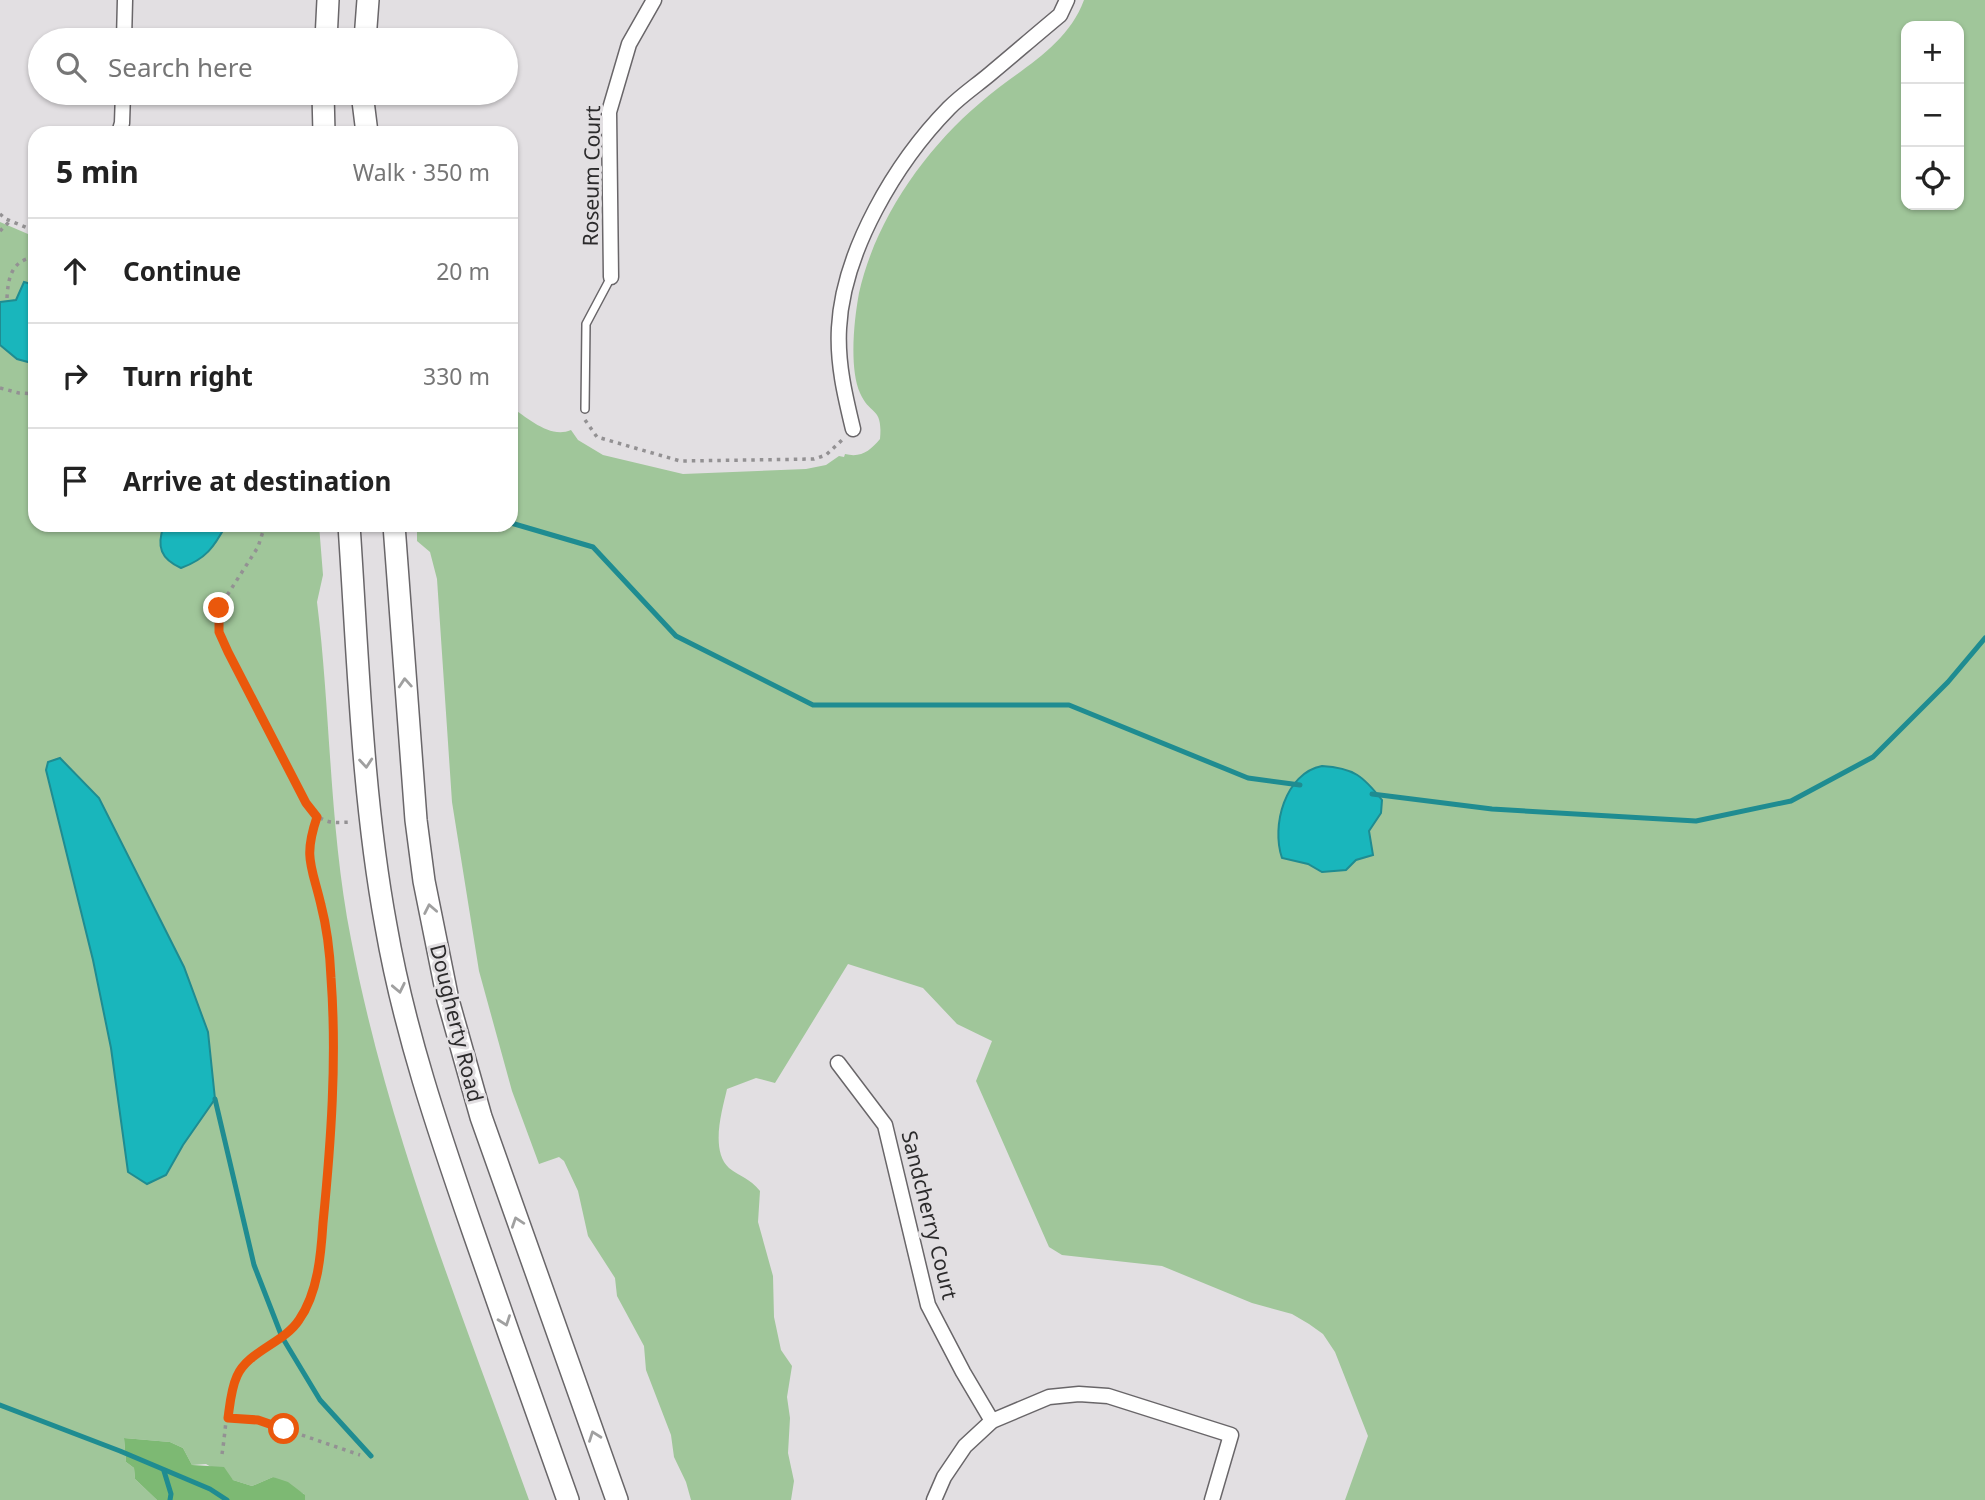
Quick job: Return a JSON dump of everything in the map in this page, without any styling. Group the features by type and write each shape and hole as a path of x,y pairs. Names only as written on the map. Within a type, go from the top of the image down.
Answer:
{"main road":[{"path":"327,28 328,0"},
{"path":"366,28 368,0"},
{"path":"323,105 324,126"},
{"path":"364,105 366,126"},
{"path":"349,532 372,821 386,926 416,1061 568,1500"},
{"name":"Dougherty Road","path":"394,532 416,820 424,881 448,1000 485,1130 617,1500"}],"street":[{"path":"124,28 125,0"},
{"name":"Roseum Court","path":"611,278 609,112 629,44 654,0"},
{"path":"853,429 843,384 839,327 844,290 859,244 875,210 920,142 950,107 1060,15 1068,0"},
{"path":"121,126 123,105"},
{"name":"Sandcherry Court","path":"838,1063 885,1125 928,1305 962,1372 992,1421"},
{"path":"934,1500 944,1477 965,1446 992,1421 1049,1396 1079,1394 1108,1396 1231,1436 1212,1500"}],"lane":[{"path":"584,409 586,324 611,278"}],"path":[{"path":"0,214 28,228"},
{"path":"0,231 10,221"},
{"path":"7,298 8,280 13,268 28,259"},
{"path":"0,388 28,394"},
{"path":"584,409 585,421 597,437 680,461 814,459 826,455 853,429"},
{"path":"262,532 254,554 219,608 219,632 306,803 317,817 327,823 372,821"},
{"path":"222,1454 237,1375 245,1364 282,1337 299,1320 310,1297 318,1263 331,1106 333,1022 328,944 321,904 310,871 309,850 317,817"},
{"path":"228,1418 258,1420 360,1455"}],"green space":[{"path":"1084,0 1985,0 1985,1500 1345,1500 1368,1436 1335,1352 1323,1334 1292,1314 1252,1303 1162,1266 1062,1255 1049,1247 976,1081 992,1041 957,1024 923,988 848,964 775,1083 756,1078 727,1089 719,1130 723,1160 729,1168 760,1191 758,1222 773,1276 774,1317 781,1350 792,1366 787,1397 790,1418 788,1453 794,1481 791,1500 691,1500 674,1457 671,1435 646,1370 644,1346 617,1296 615,1278 588,1236 578,1191 564,1161 559,1157 539,1164 512,1091 479,971 452,802 437,579 430,552 417,541 417,532 518,532 518,412 547,430 571,430 578,440 603,455 683,474 806,469 826,465 845,454 856,455 869,450 880,439 880,421 860,393 854,371 854,344 859,293 877,240 904,189 940,142 980,103 1053,45 1076,17"},
{"path":"0,222 28,234 28,532 320,532 323,575 317,602 338,855 351,939 385,1083 406,1153 453,1293 529,1500 305,1500 304,1494 273,1477 252,1486 233,1480 206,1464 192,1465 183,1448 170,1442 124,1438 126,1462 134,1468 135,1479 157,1500 0,1500"},
{"path":"124,1438 170,1442 183,1448 192,1465 224,1467 233,1480 252,1486 273,1477 288,1482 305,1495 305,1500 157,1500 135,1479 134,1468 126,1462"}],"water":[{"path":"24,282 28,283 28,362 17,359 0,345 0,302 16,300"},
{"path":"162,532 222,532 197,561 181,568 165,556 160,540"},
{"path":"60,758 99,798 184,967 208,1032 215,1099 166,1175 147,1184 128,1172 111,1048 93,960 46,770 48,762"},
{"path":"1322,766 1350,771 1369,785 1382,800 1381,813 1369,831 1373,855 1356,860 1346,870 1322,872 1308,864 1282,858 1279,845 1280,817 1290,790 1309,771"}],"waterway":[{"path":"518,525 593,547 676,636 813,705 1069,705 1248,778 1300,785"},
{"path":"1372,794 1492,809 1696,821 1791,801 1873,757 1948,682 1985,638"},
{"path":"215,1099 254,1265 282,1337 320,1400 371,1456"},
{"path":"0,1405 120,1451 210,1489 227,1500"},
{"path":"164,1471 171,1494 170,1500"}],"route":[{"path":"219,608 219,632 228,652 306,803 317,817 311,834 310,871 321,904 331,977 333,1060 318,1263 310,1297 299,1320 282,1337 245,1364 237,1375 228,1418 258,1420 284,1429"}]}
